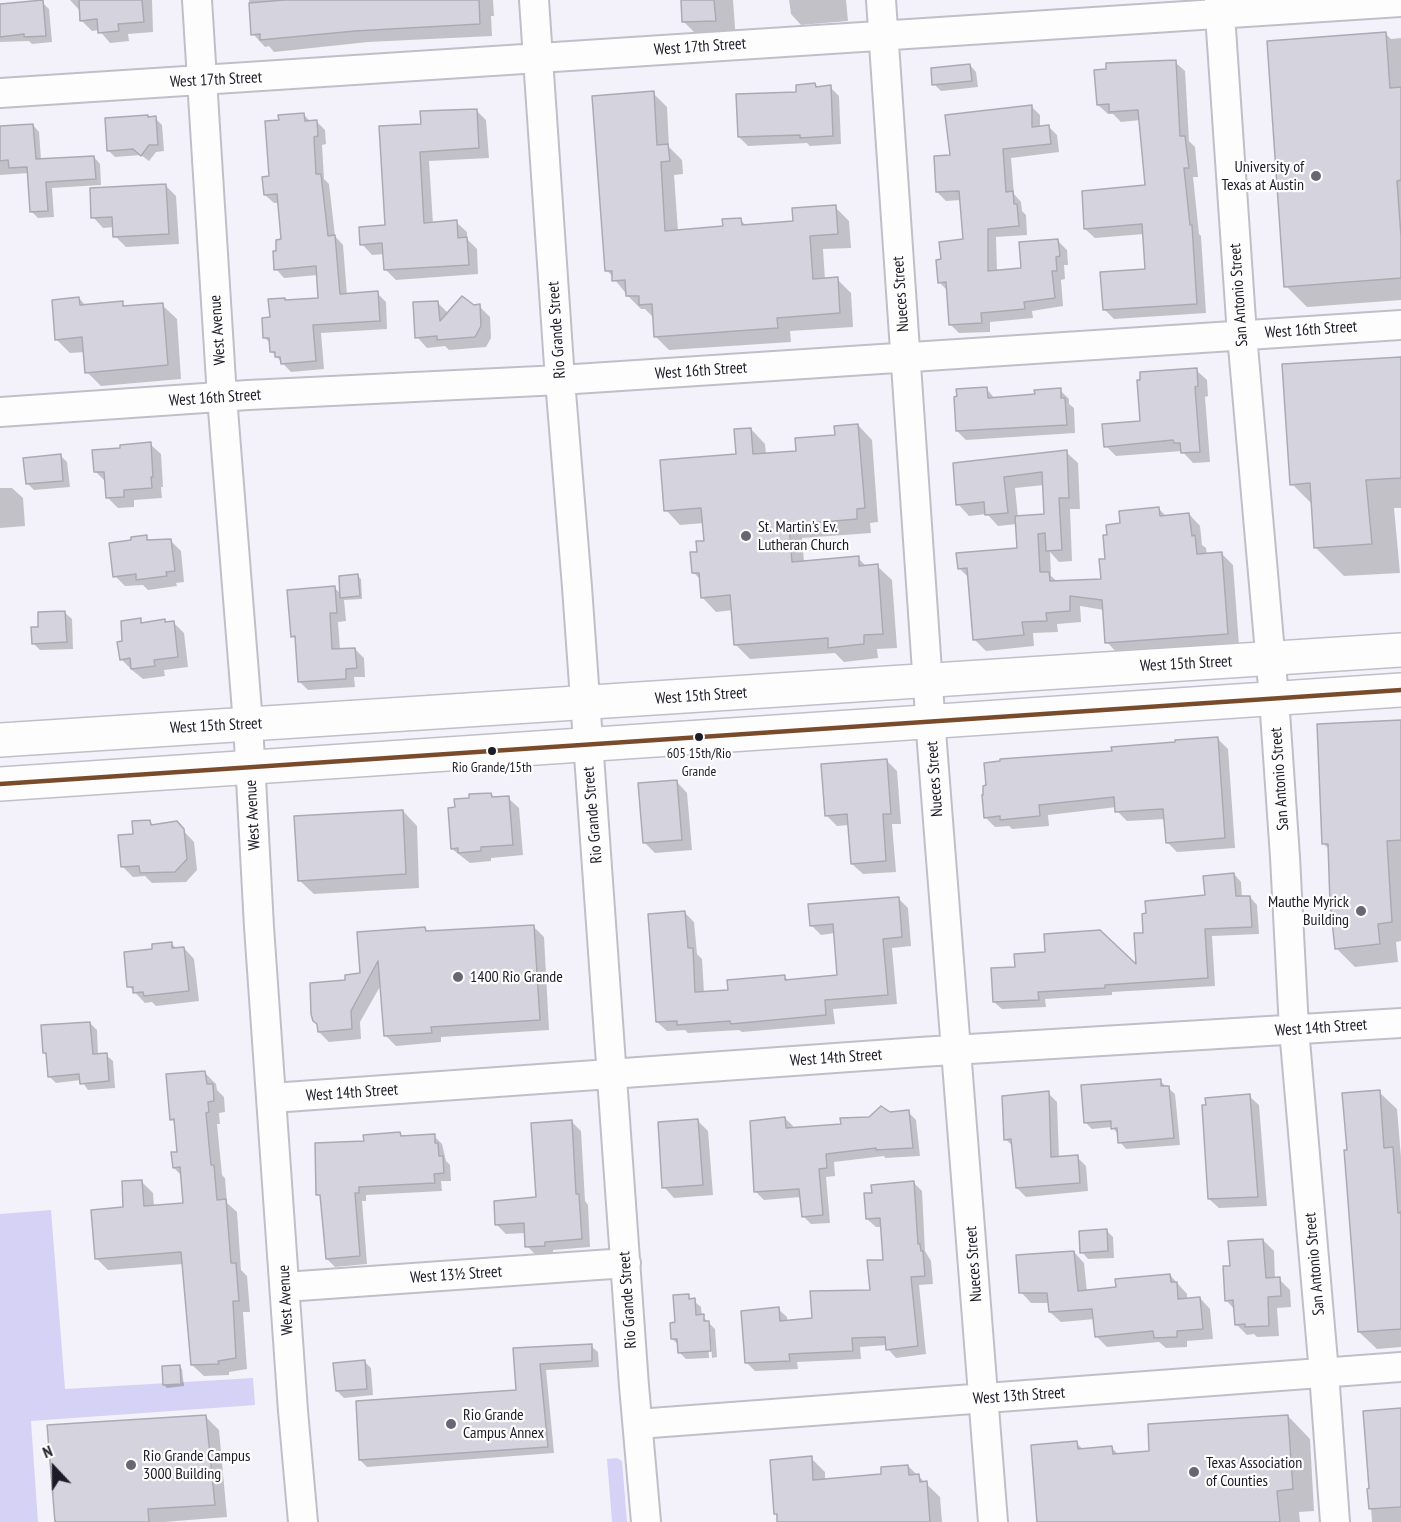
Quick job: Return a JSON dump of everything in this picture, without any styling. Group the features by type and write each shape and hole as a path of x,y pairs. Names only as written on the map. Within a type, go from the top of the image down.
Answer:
{"main road":[{"name":"West 15th Street","path":"0,740 1401,650"},
{"path":"0,784 1401,690"}],"street":[{"name":"West Avenue","path":"197,0 222,397 248,724 259,927 303,1522"},
{"name":"Rio Grande Street","path":"534,0 560,380 646,1522"},
{"name":"Nueces Street","path":"881,0 955,1050 972,1226 993,1522"},
{"name":"West 17th Street","path":"0,93 883,35 1219,7 1401,2"},
{"name":"San Antonio Street","path":"1219,7 1242,335 1274,698 1294,1029 1335,1522"},
{"name":"West 16th Street","path":"0,412 222,397 560,380 905,359 1401,324"},
{"name":"West 14th Street","path":"272,1098 955,1050 1401,1023"},
{"name":"West 13½ Street","path":"285,1287 626,1263"},
{"name":"West 13th Street","path":"638,1424 1401,1367"}],"shaded area":[{"path":"51,1210 65,1389 253,1378 255,1405 31,1421 38,1522 0,1522 0,1214"},
{"path":"617,1458 622,1461 627,1522 612,1522 607,1459"}],"building":[{"path":"43,0 46,36 24,37 24,34 0,37 0,4"},
{"path":"79,0 142,0 144,22 118,24 119,31 98,33 97,19 80,21"},
{"path":"284,0 479,0 480,24 355,31 260,40 260,34 251,35 249,3"},
{"path":"681,0 714,0 716,21 682,22"},
{"path":"1386,32 1390,88 1401,87 1401,180 1397,181 1401,278 1284,287 1267,41"},
{"path":"1176,60 1180,136 1185,136 1189,168 1184,168 1190,225 1192,225 1197,304 1103,310 1100,272 1145,269 1142,224 1084,229 1082,191 1145,185 1138,110 1109,112 1109,104 1097,105 1094,70 1106,69 1106,63"},
{"path":"970,64 972,81 932,85 931,68"},
{"path":"815,83 816,87 831,85 833,136 738,137 736,94 796,92 796,85"},
{"path":"654,91 657,145 668,144 670,161 661,162 665,231 723,226 722,219 741,218 742,225 793,221 792,208 836,205 838,234 810,236 813,279 838,277 840,313 777,318 778,328 654,337 652,304 639,305 639,296 626,296 625,280 612,281 612,271 605,271 592,96"},
{"path":"1032,105 1032,127 1049,125 1051,144 1003,149 1006,192 1013,191 1019,226 988,229 988,271 1021,268 1019,242 1058,239 1060,256 1056,257 1057,271 1052,271 1055,298 1024,302 1025,309 981,313 982,323 949,325 946,282 938,283 936,260 941,259 939,242 963,239 959,191 936,192 934,156 950,155 945,115"},
{"path":"477,109 479,148 420,152 424,223 457,220 458,238 467,237 469,265 384,270 382,243 360,245 359,227 385,225 379,126 421,124 420,111"},
{"path":"304,113 305,121 317,120 318,136 314,137 316,174 321,174 328,236 335,235 340,294 378,291 380,321 313,325 316,361 281,364 280,357 275,357 275,352 270,352 269,338 263,338 262,318 270,317 268,299 318,298 316,266 274,270 273,251 276,251 276,240 281,239 277,194 264,195 262,177 269,176 265,121 279,120 278,115"},
{"path":"148,115 148,117 156,116 158,145 149,145 141,156 133,149 107,151 105,118"},
{"path":"33,124 36,159 94,156 96,179 46,182 48,211 30,212 27,167 9,168 8,160 0,161 0,126"},
{"path":"166,184 169,234 113,237 112,217 91,218 90,188"},
{"path":"462,296 474,305 480,304 481,326 475,337 437,340 437,336 415,338 413,302 438,301 440,321"},
{"path":"79,297 80,305 123,301 123,306 163,303 168,365 85,373 82,337 55,340 52,300"},
{"path":"1401,357 1401,478 1366,480 1372,544 1314,548 1310,483 1290,485 1282,364"},
{"path":"1197,368 1198,386 1195,387 1200,452 1181,453 1180,443 1174,443 1173,440 1104,447 1102,424 1140,421 1137,380 1140,380 1140,372"},
{"path":"987,387 988,398 1035,394 1034,390 1061,388 1061,398 1065,398 1067,425 956,431 954,397 957,396 956,389"},
{"name":"St. Martin's Ev. Lutheran Church","path":"858,424 865,508 857,509 857,519 789,525 792,562 859,556 859,566 878,564 883,634 864,635 864,644 828,648 828,638 734,645 730,595 701,598 699,573 692,573 690,552 697,552 696,541 704,541 701,508 664,511 660,460 736,454 734,429 751,428 753,454 796,451 795,438 835,435 834,426"},
{"path":"151,442 152,488 124,490 124,497 106,498 104,472 94,472 92,450"},
{"path":"1067,450 1069,498 1059,498 1062,550 1046,551 1045,533 1038,534 1040,572 1049,572 1050,581 1101,579 1099,559 1105,559 1103,535 1107,535 1106,525 1120,523 1119,511 1159,507 1160,516 1189,513 1197,554 1222,552 1228,634 1105,643 1102,600 1070,596 1070,611 1046,613 1047,621 1022,622 1024,635 973,640 967,568 958,569 956,553 1017,548 1015,516 1044,514 1042,472 1004,477 1008,513 985,515 984,502 956,505 953,463"},
{"path":"61,454 63,481 26,484 23,458"},
{"path":"147,535 147,540 171,539 175,571 166,572 167,576 136,580 136,574 113,577 109,543"},
{"path":"358,574 360,596 340,598 339,576"},
{"path":"335,586 337,613 330,613 332,649 355,648 357,668 346,669 346,679 298,682 295,636 291,637 287,590"},
{"path":"65,611 67,642 32,644 31,627 38,627 38,612"},
{"path":"141,618 141,623 165,619 165,622 174,621 178,657 154,660 155,666 131,669 130,658 120,660 117,642 122,641 121,621"},
{"path":"1401,720 1401,840 1387,841 1392,922 1378,924 1380,944 1335,949 1330,903 1328,844 1322,844 1317,724"},
{"path":"1218,737 1225,838 1166,843 1163,809 1115,812 1114,797 1039,805 1040,816 1000,820 1000,816 984,818 982,795 983,786 986,785 984,763 1000,761 1000,759 1112,751 1111,747"},
{"path":"887,759 891,814 883,814 886,861 851,864 847,814 825,816 821,764"},
{"path":"677,780 682,840 643,843 638,783"},
{"path":"491,793 492,797 509,796 513,845 481,847 481,851 458,853 458,848 451,849 448,808 455,807 454,799 469,798 469,794"},
{"path":"403,810 406,874 298,881 294,816"},
{"path":"150,820 151,825 177,821 184,829 187,859 175,872 140,873 139,866 121,867 118,835 133,834 132,821"},
{"path":"1234,873 1236,896 1250,896 1252,927 1205,929 1208,978 1038,992 1039,1000 993,1002 991,968 1015,967 1014,954 1045,952 1044,934 1100,930 1136,964 1134,933 1143,933 1142,914 1146,913 1145,901 1205,895 1203,876"},
{"path":"899,897 902,937 883,939 888,995 825,1000 826,1015 731,1024 730,1021 677,1025 677,1021 656,1022 648,914 685,911 688,948 693,948 695,992 728,990 727,980 785,975 785,980 837,975 833,924 810,926 808,904"},
{"path":"534,925 540,1020 431,1027 432,1033 384,1036 378,961 351,1011 352,1029 318,1032 317,1024 313,1021 311,1014 310,983 345,980 345,975 360,973 357,932 425,927 426,931"},
{"path":"172,942 172,948 184,947 189,991 144,996 143,992 133,993 133,987 127,987 124,952 152,949 152,944"},
{"path":"90,1022 93,1054 107,1053 109,1081 80,1084 79,1074 48,1077 41,1025"},
{"path":"205,1071 207,1084 213,1084 214,1101 208,1102 209,1112 206,1113 211,1165 214,1165 217,1200 226,1199 231,1263 236,1263 239,1301 233,1301 236,1358 218,1361 219,1364 191,1365 181,1252 95,1259 91,1210 123,1207 122,1181 142,1180 144,1206 183,1203 180,1167 173,1168 171,1152 177,1152 174,1119 170,1120 166,1074"},
{"path":"1161,1079 1161,1086 1169,1086 1174,1138 1118,1143 1117,1128 1111,1129 1111,1121 1084,1123 1081,1085"},
{"path":"1380,1090 1384,1148 1393,1147 1398,1213 1401,1212 1401,1329 1358,1332 1344,1150 1347,1150 1342,1093"},
{"path":"1049,1091 1051,1157 1078,1155 1080,1183 1016,1188 1011,1139 1004,1140 1002,1096"},
{"path":"1250,1094 1258,1197 1208,1199 1202,1105 1206,1105 1205,1098"},
{"path":"881,1106 890,1112 909,1110 913,1148 876,1150 876,1148 826,1154 827,1168 819,1169 823,1215 802,1217 799,1189 754,1192 750,1121 785,1117 786,1128 841,1124 840,1118 869,1117"},
{"path":"698,1119 703,1185 662,1188 658,1122"},
{"path":"572,1120 576,1194 579,1194 582,1239 545,1242 545,1246 525,1247 524,1223 495,1225 494,1201 536,1197 531,1123"},
{"path":"400,1132 401,1136 435,1134 439,1156 443,1156 444,1173 434,1174 435,1183 359,1187 359,1193 355,1193 360,1256 326,1259 320,1195 316,1195 315,1143 364,1141 363,1135"},
{"path":"914,1181 918,1244 923,1251 925,1276 911,1277 918,1346 886,1350 885,1337 852,1338 853,1351 789,1354 790,1361 745,1363 741,1311 779,1307 780,1321 812,1318 810,1291 870,1290 867,1260 883,1260 880,1218 866,1219 864,1193 872,1193 871,1185"},
{"path":"1107,1229 1108,1251 1080,1253 1079,1231"},
{"path":"1263,1239 1266,1278 1280,1277 1281,1296 1268,1297 1269,1326 1235,1325 1233,1300 1225,1301 1223,1266 1230,1266 1228,1241"},
{"path":"1074,1251 1078,1291 1116,1287 1115,1279 1170,1274 1171,1282 1177,1282 1178,1299 1200,1297 1203,1329 1177,1331 1177,1337 1154,1338 1153,1331 1095,1337 1092,1309 1049,1312 1047,1293 1019,1293 1016,1255"},
{"path":"689,1294 689,1299 695,1298 696,1315 704,1314 704,1321 709,1321 711,1351 678,1353 677,1339 671,1339 670,1323 675,1322 673,1295"},
{"name":"Rio Grande Campus Annex","path":"592,1344 592,1361 540,1364 548,1447 359,1460 356,1401 516,1390 513,1348"},
{"path":"365,1360 367,1389 336,1391 333,1363"},
{"path":"180,1365 181,1384 163,1385 162,1366"},
{"path":"1401,1408 1401,1507 1369,1509 1363,1411"},
{"name":"Rio Grande Campus 3000 Building","path":"206,1415 215,1505 148,1509 149,1522 55,1522 47,1425"},
{"name":"Texas Association of Counties","path":"1288,1415 1293,1489 1277,1491 1280,1522 1037,1522 1031,1445 1077,1441 1078,1449 1112,1446 1113,1454 1149,1451 1148,1424"},
{"path":"812,1456 813,1480 881,1474 881,1467 908,1465 909,1475 919,1474 920,1482 927,1481 930,1522 777,1522 777,1514 774,1514 770,1460"}],"transit line":[{"path":"0,784 1401,690"}],"place":[{"name":"University of Texas at Austin","path":"1316,176"},
{"name":"St. Martin's Ev. Lutheran Church","path":"746,536"},
{"name":"605 15th/Rio Grande","path":"699,737"},
{"name":"Rio Grande/15th","path":"492,751"},
{"name":"Mauthe Myrick Building","path":"1361,911"},
{"name":"1400 Rio Grande","path":"458,977"},
{"name":"Rio Grande Campus Annex","path":"451,1424"},
{"name":"Rio Grande Campus 3000 Building","path":"131,1465"},
{"name":"Texas Association of Counties","path":"1194,1472"}]}
